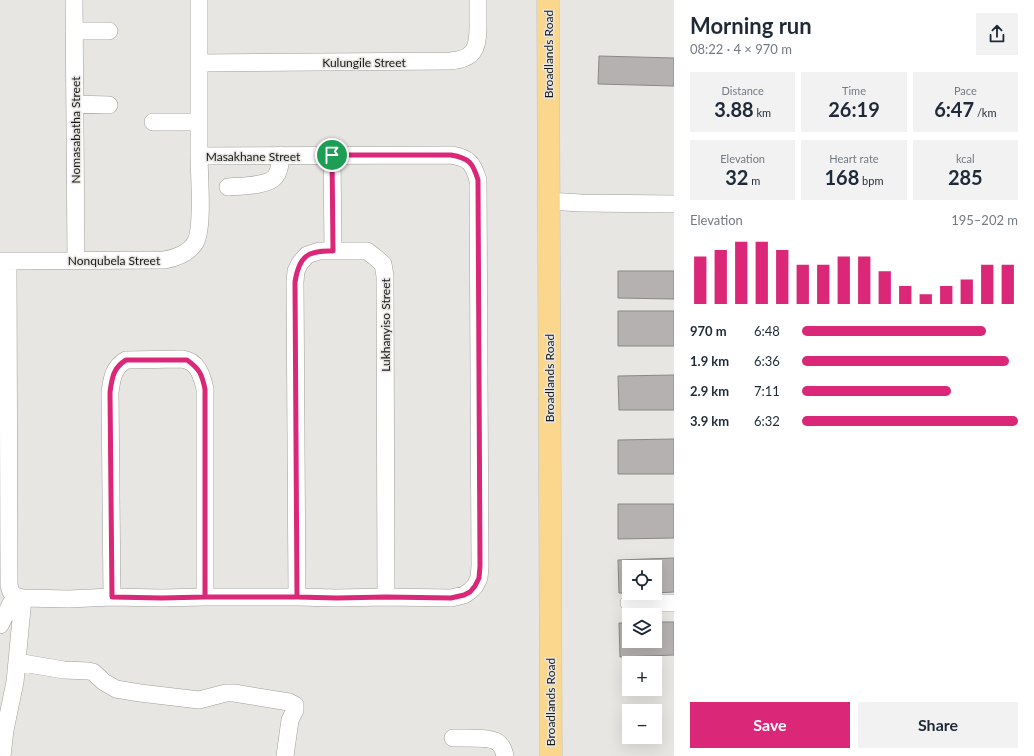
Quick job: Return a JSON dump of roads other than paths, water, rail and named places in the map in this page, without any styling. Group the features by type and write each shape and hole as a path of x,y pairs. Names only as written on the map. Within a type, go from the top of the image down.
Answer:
{"main road":[{"name":"Broadlands Road","path":"548,0 550,756"}],"street":[{"name":"Nomasabatha Street","path":"74,0 76,260"},
{"name":"Nonqubela Street","path":"4,261 164,260 182,255 195,242 200,222 199,0"},
{"name":"Kulungile Street","path":"199,63 457,60 465,58 471,54 478,40 478,0"},
{"path":"74,31 109,31"},
{"path":"75,104 109,105"},
{"path":"153,122 199,122"},
{"path":"332,155 333,251"},
{"name":"Masakhane Street","path":"19,597 69,599 112,597 451,598 470,592 479,578 478,180 473,165 467,160 451,155 199,156"},
{"path":"228,187 269,182 274,178 279,168 280,156"},
{"path":"548,201 580,203 674,204"},
{"name":"Lukhanyiso Street","path":"297,597 295,282 296,271 300,263 307,255 318,250 367,251 383,264 385,276 386,597"},
{"path":"4,261 9,586 12,592 19,597"},
{"path":"112,597 110,392 115,370 126,360 187,360 199,370 203,378 205,389 205,597"},
{"path":"0,625 19,597"},
{"path":"2,756 5,730 15,682 19,597"},
{"path":"629,604 674,604"},
{"path":"17,662 64,670 88,670 116,689 140,693 199,700 234,693 292,703 295,705 295,710 290,720 285,756"},
{"path":"453,738 491,739 498,742 505,756"}]}
